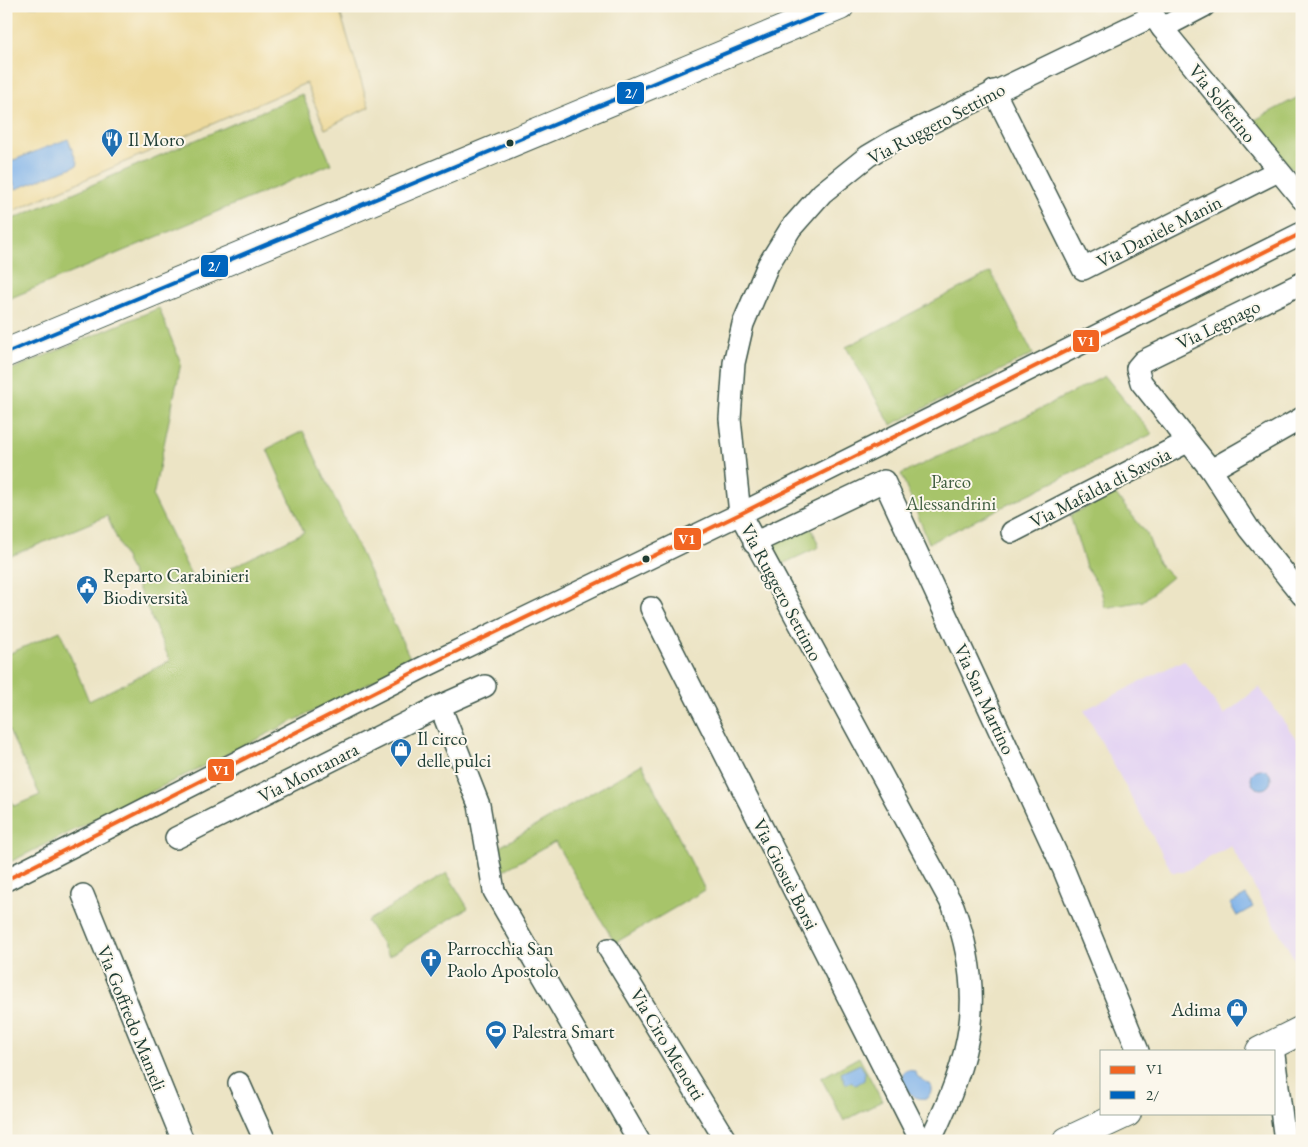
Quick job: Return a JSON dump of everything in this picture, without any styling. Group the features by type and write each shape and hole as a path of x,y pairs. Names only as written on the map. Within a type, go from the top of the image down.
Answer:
{"street":[{"path":"6,352 840,6"},
{"name":"Via Ruggero Settimo","path":"930,1141 957,1081 972,1019 972,994 964,938 953,906 754,543 740,514 730,419 734,363 743,324 768,265 791,228 806,209 868,156 895,140 994,91 1154,17 1204,6"},
{"name":"Via Solferino","path":"1154,17 1302,199"},
{"name":"Via Daniele Manin","path":"994,91 1083,269 1278,171"},
{"path":"6,880 420,669 740,514 1302,233"},
{"name":"Via Legnago","path":"1137,368 1143,360 1302,283"},
{"name":"Via Mafalda di Savoia","path":"1137,368 1141,382 1211,470 1249,529 1302,595"},
{"path":"1211,470 1302,418"},
{"name":"Via Mafalda di Savoia","path":"1012,532 1187,442"},
{"name":"Via San Martino","path":"754,543 884,481 1063,868 1138,1050"},
{"name":"Via Giosuè Borsi","path":"651,608 920,1141"},
{"name":"Via Montanara","path":"176,838 440,706 485,686"},
{"path":"440,706 480,805 494,891 639,1141"},
{"name":"Via Goffredo Mameli","path":"82,894 183,1141"},
{"name":"Via Ciro Menotti","path":"609,948 726,1141"},
{"path":"1270,1050 1302,1030"},
{"path":"239,1083 265,1141"},
{"path":"1276,1086 1285,1141"},
{"path":"1067,1141 1125,1114"}],"shaded area":[{"path":"1184,660 1224,715 1259,687 1302,747 1302,973 1231,846 1183,872 1172,872 1084,710"}],"green space":[{"path":"302,94 331,164 6,300 6,222"},
{"path":"1302,95 1302,182 1253,121"},
{"path":"991,272 1033,354 891,425 846,347"},
{"path":"159,308 181,363 153,497 196,585 304,532 267,449 303,431 412,662 6,864 6,788 14,806 40,795 6,725 6,655 60,631 89,701 170,661 107,516 6,558 6,372"},
{"name":"Parco Alessandrini","path":"1105,376 1152,434 929,543 901,474 1016,421"},
{"path":"1115,494 1147,534 1158,563 1172,577 1143,601 1105,608 1101,590 1086,567 1070,515"},
{"path":"804,526 813,531 819,547 778,566 769,549 770,544"},
{"path":"642,764 705,890 615,943 555,842 497,874 496,849"},
{"path":"447,873 468,908 389,956 367,921"},
{"path":"859,1057 882,1101 844,1121 821,1078"}],"sand":[{"path":"6,6 354,6 340,12 369,107 325,129 306,83 6,214"}],"water":[{"path":"68,139 78,165 16,189 6,163"},
{"path":"1261,769 1268,772 1271,779 1268,786 1261,789 1254,786 1251,779 1254,772"},
{"path":"1246,895 1253,907 1237,916 1230,904"},
{"path":"860,1064 865,1072 864,1080 856,1085 851,1082 846,1084 841,1073"},
{"path":"908,1070 914,1071 918,1077 931,1085 931,1092 927,1098 913,1096 905,1086 900,1078"}],"transit line":[{"name":"2/","path":"6,353 839,6"},
{"name":"V1","path":"6,880 420,669 740,514 1302,233"}],"place":[{"name":"Il Moro","path":"112,158"},
{"name":"Reparto Carabinieri Biodiversità","path":"87,605"},
{"name":"Il circo delle pulci","path":"401,768"},
{"name":"Parrocchia San Paolo Apostolo","path":"431,978"},
{"name":"Adima","path":"1237,1028"},
{"name":"Palestra Smart","path":"496,1050"}]}
